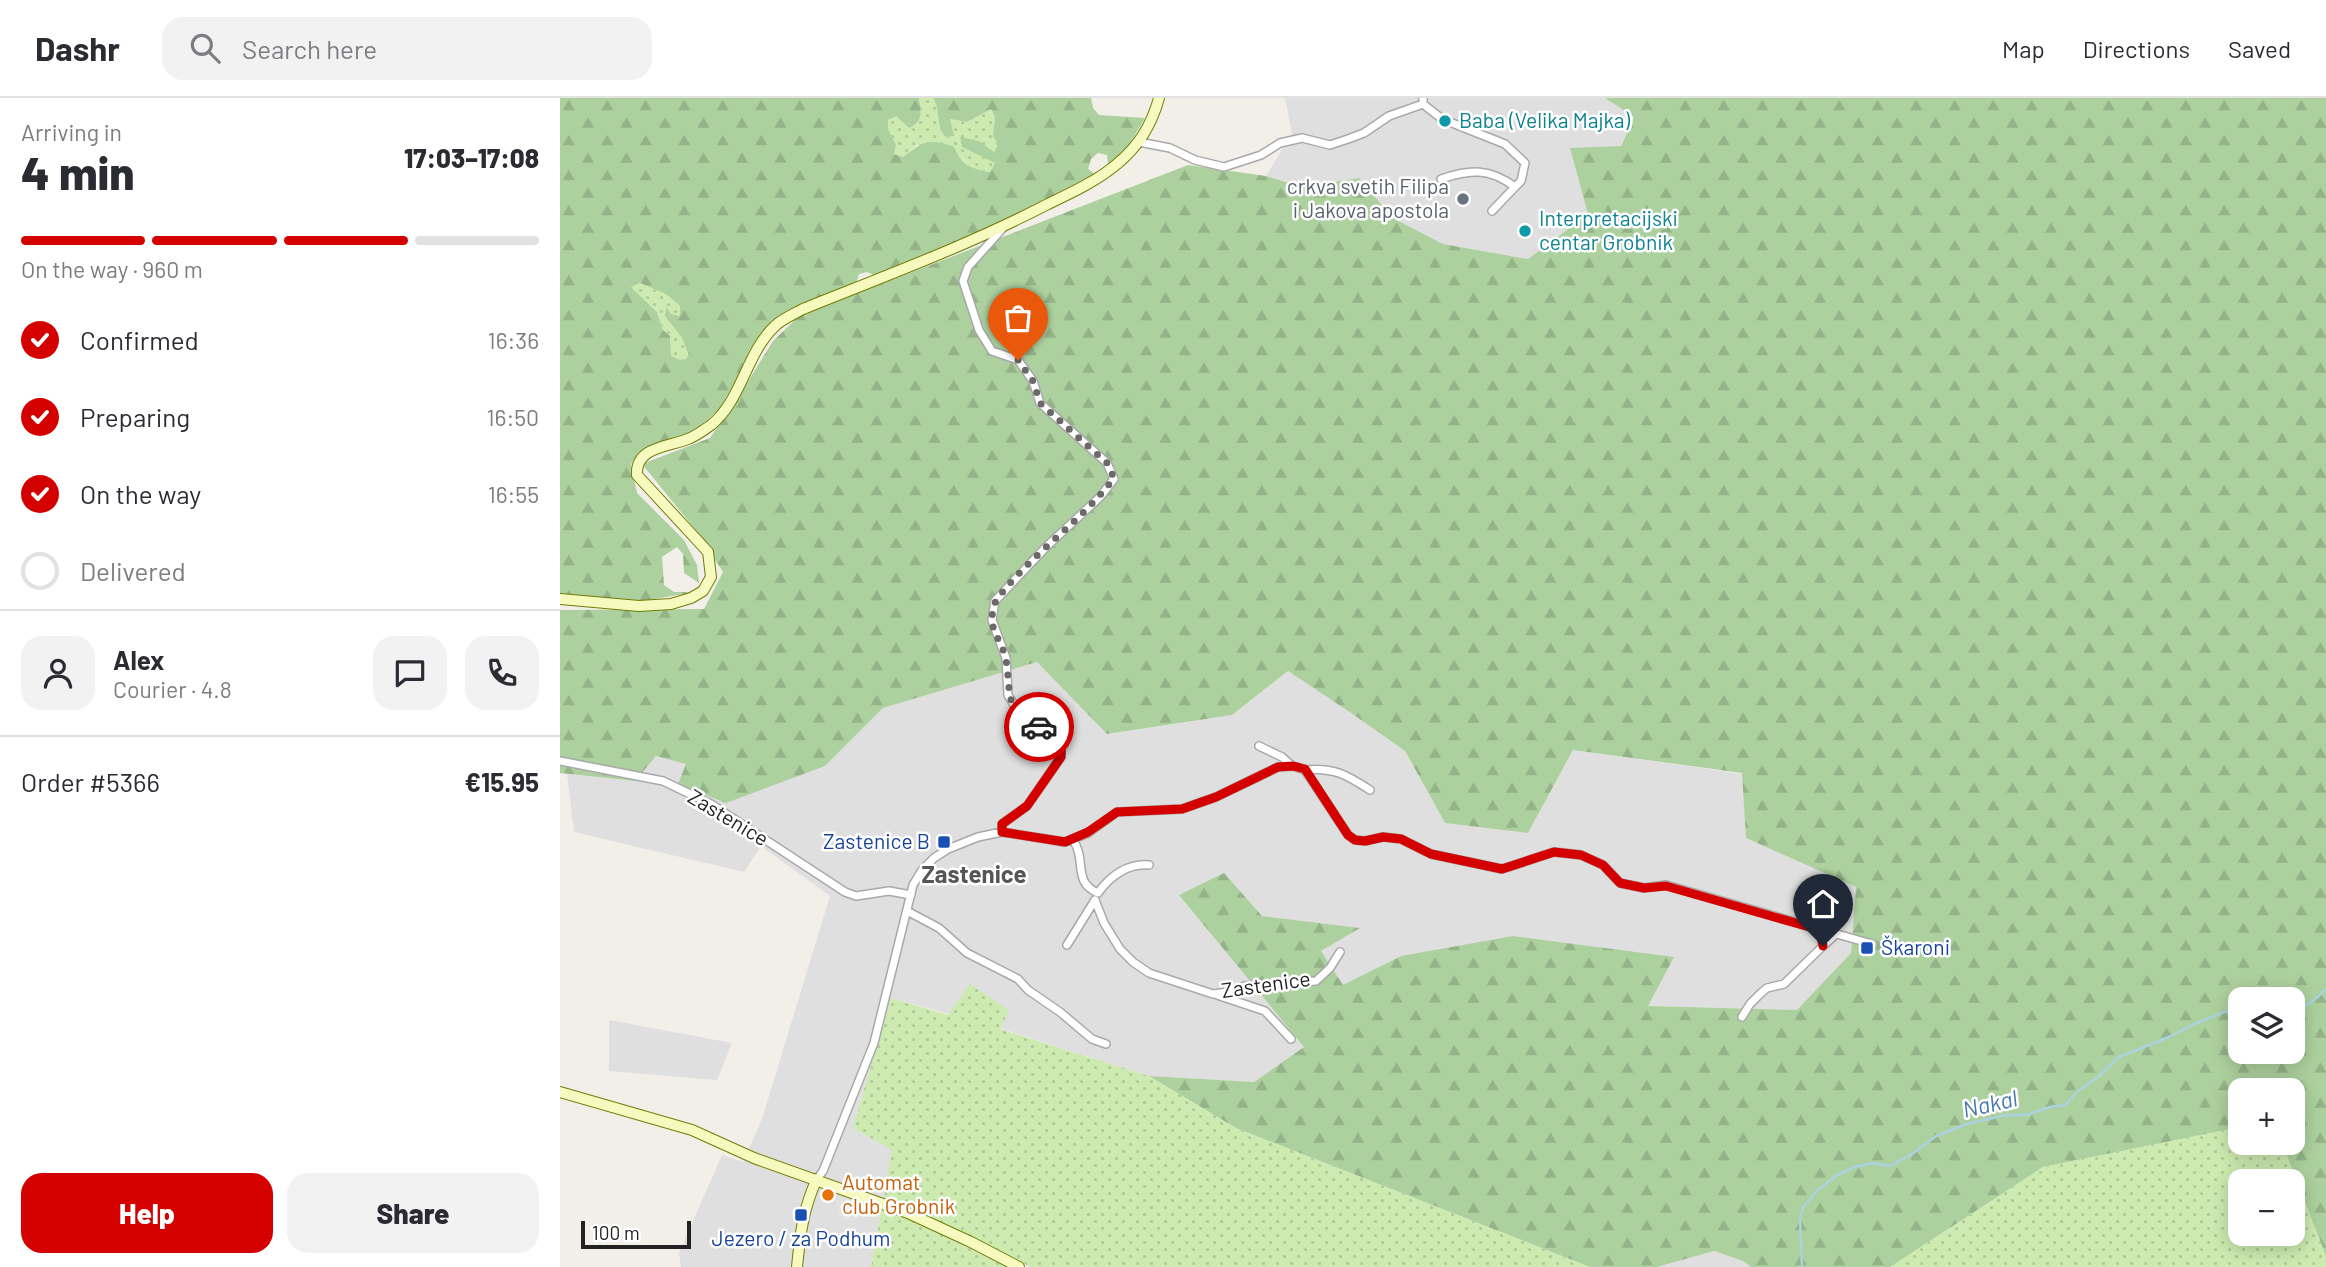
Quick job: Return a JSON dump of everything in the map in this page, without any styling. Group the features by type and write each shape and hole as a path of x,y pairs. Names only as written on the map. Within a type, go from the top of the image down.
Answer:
{"main road":[{"path":"560,599 639,606 660,605 691,598 703,591 711,577 708,552 637,475 636,466 644,454 690,438 713,424 728,405 760,344 776,325 803,309 1004,227 1080,188 1116,165 1139,142 1149,126 1159,98"},
{"path":"560,1092 692,1130 754,1158 908,1213 1019,1267"},
{"path":"797,1267 802,1221 808,1197 817,1179"}],"street":[{"path":"1139,142 1170,148 1195,160 1224,166 1261,155 1280,143 1302,138 1330,145 1364,133 1389,116 1423,101 1442,118 1505,144 1525,163 1521,181 1492,211"},
{"path":"1441,179 1454,174 1491,173 1501,176 1515,187"},
{"path":"1002,832 1002,824 1027,806 1061,757 1061,740 1021,716 1009,695 1006,658 992,620 995,601 1046,547 1100,497 1114,478 1107,463 1040,403 1033,381 1018,360 992,351 979,330 963,281 968,267 1004,227"},
{"path":"1259,746 1282,757 1293,766"},
{"name":"Zastenice","path":"560,761 658,780 711,804 845,892 856,896 889,891 911,895"},
{"path":"817,1179 823,1171 874,1042 911,895 922,870 934,858 978,837 1002,832 1056,842 1073,840 1117,812 1182,809 1216,797 1278,767 1334,770 1370,790"},
{"path":"1305,769 1348,835 1355,840 1383,837 1401,839 1431,854 1502,869 1554,852 1581,855 1603,865 1620,883 1644,888 1666,886 1872,944"},
{"name":"Zastenice","path":"1073,840 1078,848 1082,877 1086,886 1097,897 1104,923 1119,950 1149,973 1213,994 1245,986 1316,981 1330,968 1340,952"},
{"path":"1067,945 1105,884 1131,866 1149,865"},
{"path":"906,911 939,928 967,953 1017,979 1092,1039 1106,1044"},
{"path":"1820,930 1823,946"},
{"path":"1742,1017 1749,1004 1761,993 1784,984 1836,934"},
{"path":"1213,994 1265,1011 1290,1039"}],"shaded area":[{"path":"1285,98 1605,98 1634,117 1588,214 1528,259 1443,244 1393,218 1359,178 1302,187 1266,176 1292,133"},
{"path":"1037,662 1108,734 1232,715 1288,671 1405,751 1445,823 1528,833 1573,750 1743,774 1746,838 1856,886 1851,953 1797,1010 1647,1006 1673,957 1401,956 1343,985 1321,951 1359,928 1262,916 1179,895 1304,1047 1254,1082 1149,1076 999,1028 891,998 893,1150 871,1267 681,1267 679,1253 722,1155 743,1162 762,1119 830,896 761,846 744,872 574,832 567,774 635,781 656,756 687,764 825,766 883,708"},
{"path":"609,1020 732,1043 717,1080 609,1071"},
{"path":"846,1194 865,1201 860,1219 841,1221 835,1202 841,1195"},
{"path":"1714,1251 1743,1261 1751,1267 1657,1267"}],"green space":[{"path":"560,98 919,98 920,116 914,125 909,128 896,116 888,120 888,129 896,145 894,154 903,157 921,144 938,143 954,147 968,165 990,172 995,163 962,147 960,137 979,141 994,152 998,144 993,136 995,117 991,109 967,122 950,119 954,136 946,137 940,128 933,98 1091,98 1093,108 1099,115 1145,118 1121,158 1108,164 1107,155 1098,153 1091,159 1088,169 1095,174 1011,218 876,276 867,272 859,274 856,283 772,320 750,349 720,408 690,435 660,442 639,452 631,464 637,493 684,540 697,565 699,583 684,573 683,554 677,547 662,557 664,585 674,592 695,592 626,604 560,598","holes":["640,283 666,294 680,306 680,316 671,314 666,307 665,316 682,338 689,355 683,361 671,356 670,336 663,330 657,312 631,287"]},
{"path":"919,98 933,98 940,128 946,137 954,136 949,119 967,122 991,109 995,117 993,136 998,144 994,152 979,141 960,138 962,147 996,163 990,172 972,169 958,155 917,145 903,157 894,154 896,145 888,129 888,120 895,115 909,128 914,125 920,116"},
{"path":"1605,98 2326,98 2326,1256 2305,1202 2305,1169 2292,1169 2287,1155 2305,1155 2305,1078 2228,1078 2228,1129 2043,1167 1890,1267 1751,1267 1743,1261 1714,1251 1657,1267 1590,1267 1236,1128 1149,1076 1254,1082 1304,1047 1179,895 1224,873 1262,916 1360,928 1321,951 1343,985 1401,956 1513,936 1674,957 1648,1006 1797,1010 1851,953 1856,887 1746,838 1742,773 1573,750 1528,833 1445,823 1405,751 1288,671 1232,715 1107,734 1037,662 883,708 825,766 726,803 678,784 686,764 656,756 635,781 560,773 560,610 704,609 723,572 694,528 642,464 710,438 773,341 799,316 1188,165 1266,176 1302,187 1359,178 1393,218 1443,244 1528,259 1588,214 1570,148 1621,146 1634,117"},
{"path":"640,283 666,294 680,306 680,316 671,314 666,308 665,316 682,338 689,355 683,361 671,357 670,336 663,330 657,312 630,286"},
{"path":"970,984 1009,1010 1000,1029 1149,1076 1236,1128 1590,1267 1030,1267 884,1198 892,1150 853,1128 891,998 948,1015"},
{"path":"2228,1129 2228,1155 2287,1155 2292,1169 2228,1169 2228,1246 2305,1246 2305,1202 2326,1256 2326,1267 1890,1267 2043,1167"},
{"path":"882,1206 934,1229 1011,1267 871,1267"}],"waterway":[{"name":"Nakal","path":"2305,1006 2326,989"},
{"name":"Nakal","path":"1802,1267 1800,1219 1803,1207 1837,1175 1872,1163 1890,1166 1936,1136 1967,1124 2006,1115 2026,1115 2065,1105 2119,1057 2228,1011"}],"way so far":[{"path":"1018,360 1033,381 1040,403 1107,463 1114,478 1100,497 1046,547 995,601 992,620 1006,658 1009,695 1021,716 1039,727"}],"place":[{"name":"Baba (Velika Majka)","path":"1445,121"},
{"name":"crkva svetih Filipa i Jakova apostola","path":"1463,199"},
{"name":"Interpretacijski centar Grobnik","path":"1525,231"},
{"name":"Zastenice B","path":"944,842"},
{"name":"Škaroni","path":"1867,948"},
{"name":"Automat club Grobnik","path":"828,1195"},
{"name":"Jezero / za Podhum","path":"801,1215"}],"district":[{"name":"Zastenice","path":"974,875"}],"route":[{"path":"1039,727 1061,740 1061,757 1027,806 1002,824 1002,832 1065,842 1088,832 1117,812 1182,809 1216,797 1278,767 1293,766 1305,769 1348,835 1355,840 1383,837 1401,839 1431,854 1502,869 1554,852 1581,855 1603,865 1620,883 1644,888 1666,886 1820,930 1823,946"}]}
